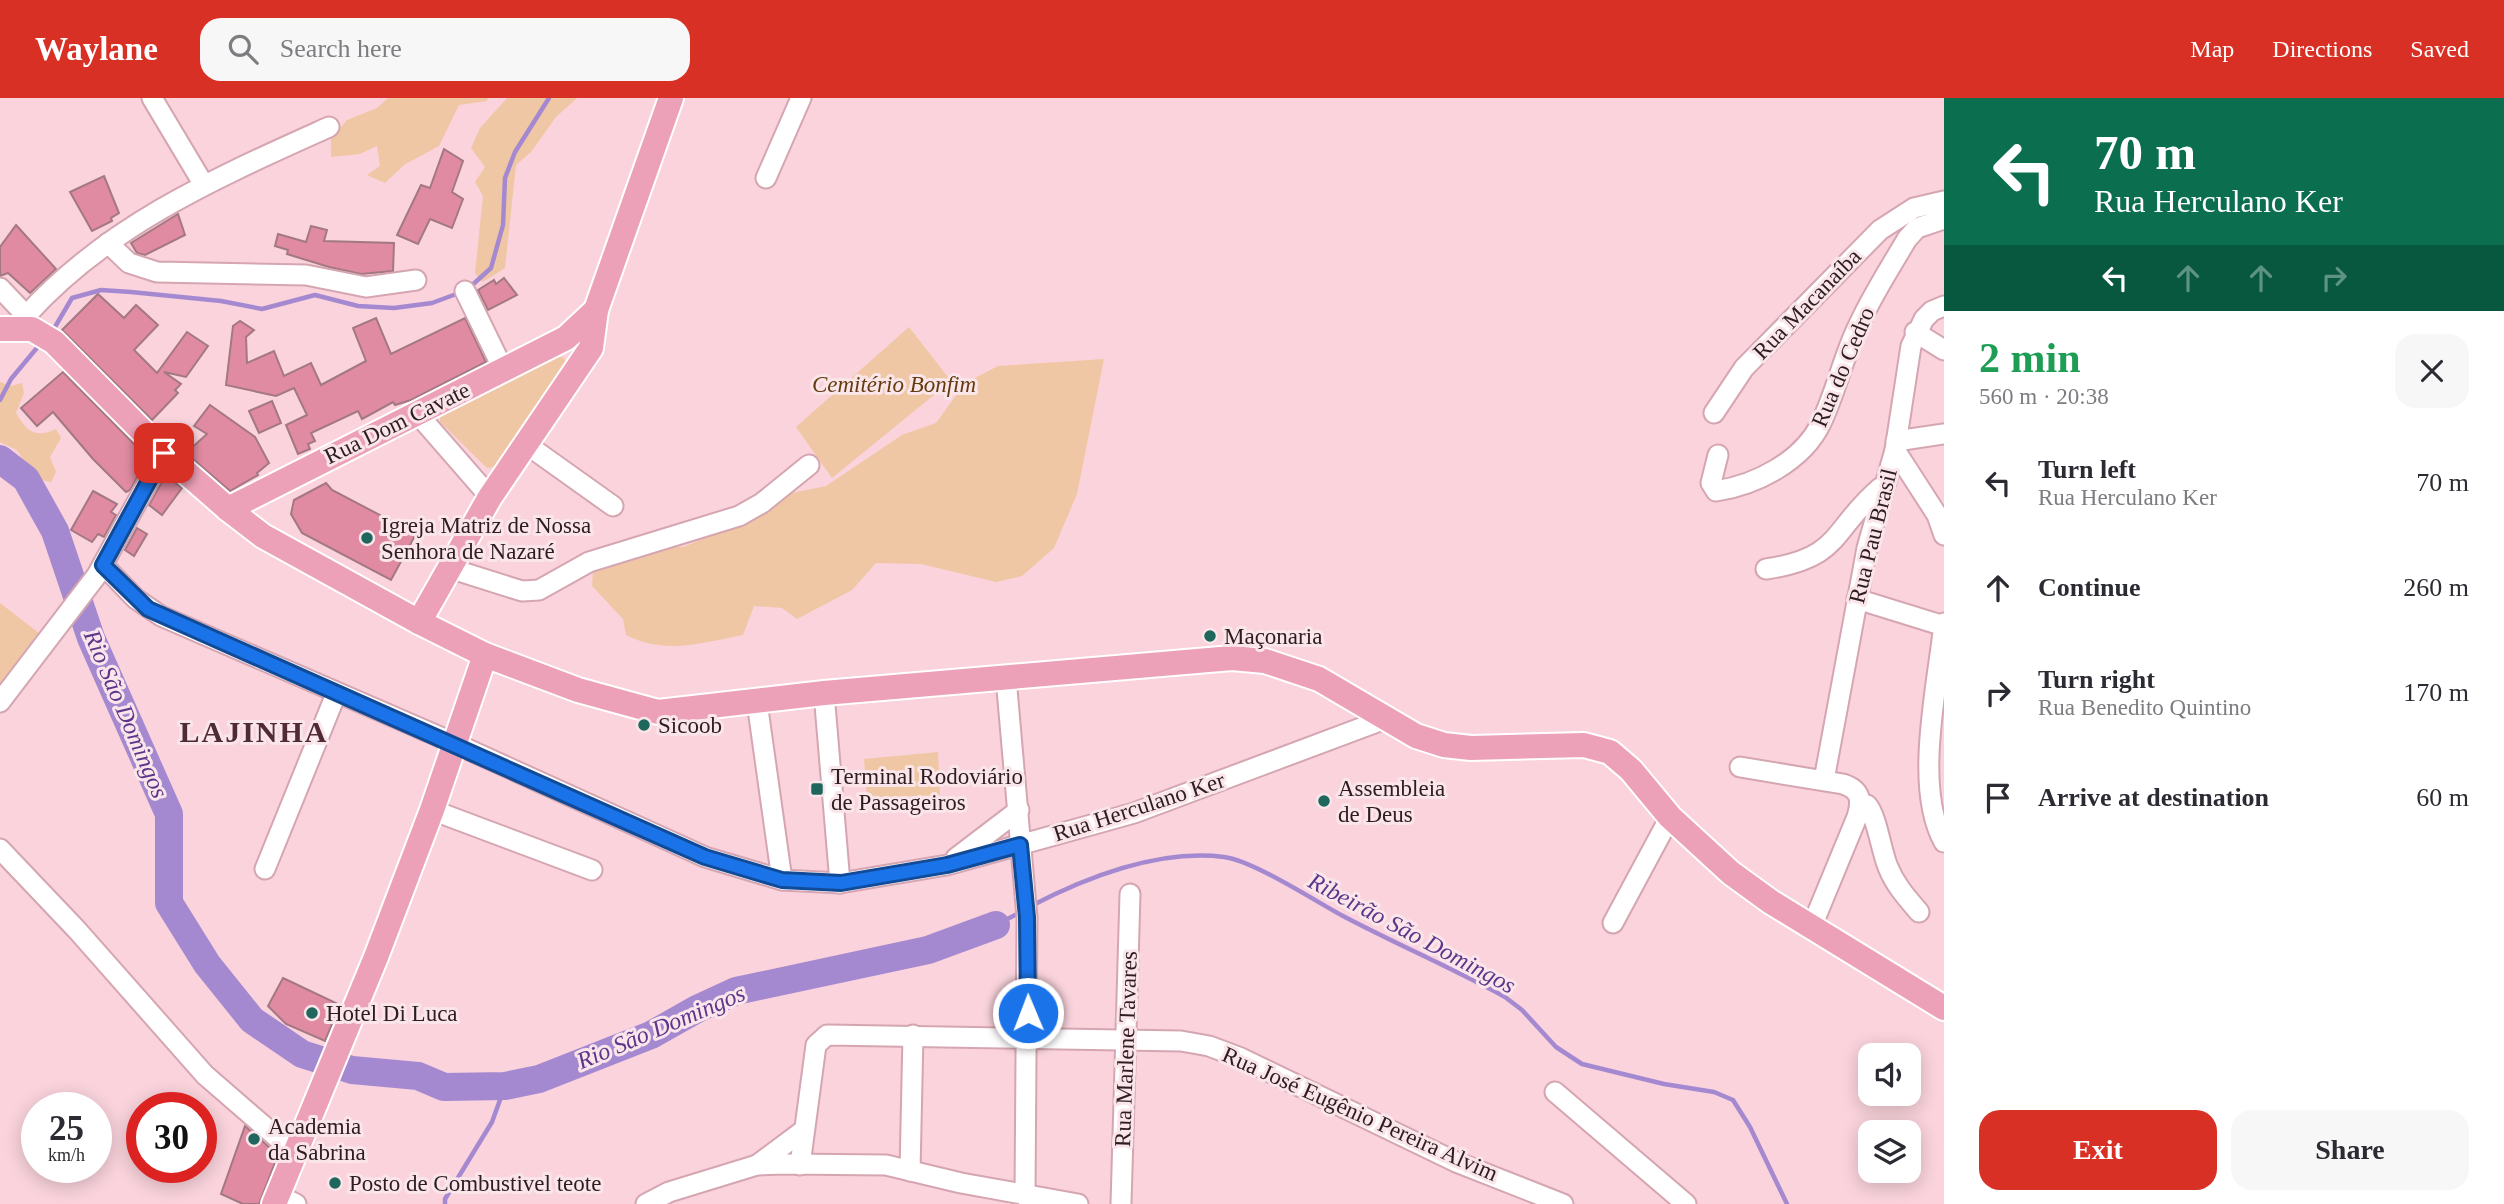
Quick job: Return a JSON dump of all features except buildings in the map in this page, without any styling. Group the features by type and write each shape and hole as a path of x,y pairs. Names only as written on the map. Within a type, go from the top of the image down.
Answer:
{"main road":[{"path":"419,622 490,497 592,348 596,310 671,98"},
{"name":"Rua Dom Cavate","path":"228,509 566,338 596,310"},
{"path":"0,329 38,330 164,453 263,536 485,655 578,690 658,712 824,693 1232,658 1265,661 1319,679 1416,736 1444,745 1597,747 1621,760 1670,817 1731,873 1944,1008"},
{"path":"566,338 592,348"},
{"path":"283,1201 296,1153 346,1035 432,810 485,655"}],"street":[{"path":"152,98 204,185"},
{"path":"766,178 801,98"},
{"path":"0,288 38,330 61,278 108,243 204,185 328,127"},
{"name":"Rua Macanaíba","path":"1714,413 1731,384 1762,348 1873,237 1896,217 1914,208 1944,201"},
{"path":"1914,208 1917,228 1944,219"},
{"name":"Rua do Cedro","path":"1718,455 1711,484 1716,491 1752,480 1786,463 1801,450 1821,424 1856,331 1907,239 1917,228"},
{"path":"108,243 129,263 157,272 306,275 366,286 416,280"},
{"path":"465,291 504,371"},
{"path":"1944,306 1932,311 1915,332 1944,350"},
{"name":"Rua Pau Brasil","path":"1824,780 1857,599 1876,508 1895,445 1915,332"},
{"path":"416,412 490,497"},
{"path":"1944,433 1895,445 1937,515 1944,535"},
{"path":"526,444 612,506"},
{"path":"0,702 100,570 164,453"},
{"path":"449,568 522,591 539,590 589,562 739,516 762,503 809,465"},
{"path":"1766,569 1804,562 1827,547 1885,484"},
{"name":"Rua Herculano Ker","path":"100,570 161,616 454,743 705,857 782,880 841,883 947,865 1134,813 1385,719"},
{"path":"1857,599 1944,624 1930,757 1934,810 1944,842"},
{"path":"1006,678 1027,917 1025,1196"},
{"path":"824,693 841,883"},
{"path":"265,869 336,694"},
{"path":"757,702 782,880"},
{"path":"1740,767 1824,780 1856,790 1860,804 1812,926"},
{"path":"1860,804 1867,805 1872,812 1882,852 1895,881 1919,912"},
{"path":"432,810 592,870"},
{"path":"947,865 1019,810"},
{"path":"1613,923 1670,817"},
{"path":"0,849 8,862 205,1075 296,1153"},
{"name":"Rua Marlene Tavares","path":"1121,1204 1130,894"},
{"name":"Rua José Eugênio Pereira Alvim","path":"800,1165 817,1045 821,1039 834,1034 1127,1038 1181,1041 1225,1052 1456,1162 1563,1204"},
{"path":"911,1171 913,1035"},
{"path":"1555,1091 1686,1204"},
{"path":"757,1165 804,1129"},
{"path":"646,1204 669,1192 757,1165 886,1165 1025,1196 1078,1204"}],"green space":[{"path":"388,98 488,98 487,101 459,105 439,146 404,165 385,183 367,175 380,166 377,146 360,154 331,157 331,139 347,120 377,108"},
{"path":"507,98 577,98 556,117 531,152 516,165 505,268 483,282 475,273 483,196 475,182 485,167 471,148 480,128"},
{"name":"Cemitério Bonfim","path":"909,327 951,381 832,478 796,427"},
{"path":"557,356 564,358 567,364 497,467 487,468 440,422 440,412"},
{"path":"1104,359 1077,494 1054,548 1022,576 996,582 921,564 876,563 852,590 797,619 782,608 754,606 743,635 683,646 655,645 626,635 623,619 592,586 593,571 661,547 683,547 753,519 792,493 826,486 902,435 936,423 965,383 998,366"},
{"path":"0,382 11,386 22,383 24,393 16,413 28,429 43,433 56,429 61,438 50,457 56,472 51,482 35,479 17,450 0,442"},
{"path":"0,603 44,637 0,697"},
{"path":"938,752 940,795 867,798 864,759"}],"waterway":[{"path":"470,287 491,268 503,225 505,178 515,152 549,98"},
{"path":"52,332 72,298 101,290 221,301 262,309 315,295 358,306 394,308 432,303 459,293"},
{"path":"0,400 11,379 41,343"},
{"name":"Rio São Domingos","path":"0,459 26,479 55,531 91,638 169,814 169,903 207,964 252,1020 302,1054 352,1070 418,1076 444,1087 505,1086 539,1079 651,1035 736,991 928,950 996,925"},
{"name":"Ribeirão São Domingos","path":"1031,906 1076,885 1150,861 1200,856 1237,860 1505,997 1522,1010 1556,1047 1582,1064 1664,1084 1714,1092 1733,1100 1750,1127 1787,1204"},
{"name":"Ribeirão São Domingos","path":"996,925 1021,912"},
{"path":"445,1204 445,1199 492,1122 505,1086"}],"place":[{"name":"Igreja Matriz de Nossa Senhora de Nazaré","path":"367,538"},
{"name":"Maçonaria","path":"1210,636"},
{"name":"Sicoob","path":"644,725"},
{"name":"Terminal Rodoviário de Passageiros","path":"817,789"},
{"name":"Assembleia de Deus","path":"1324,801"},
{"name":"Hotel Di Luca","path":"312,1013"},
{"name":"Academia da Sabrina","path":"254,1139"},
{"name":"Posto de Combustivel teote","path":"335,1183"}],"district":[{"name":"LAJINHA","path":"254,731"}],"route":[{"path":"164,453 103,565 148,609 734,868 782,880 841,883 947,865 1020,845 1027,917 1028,1013"}]}
